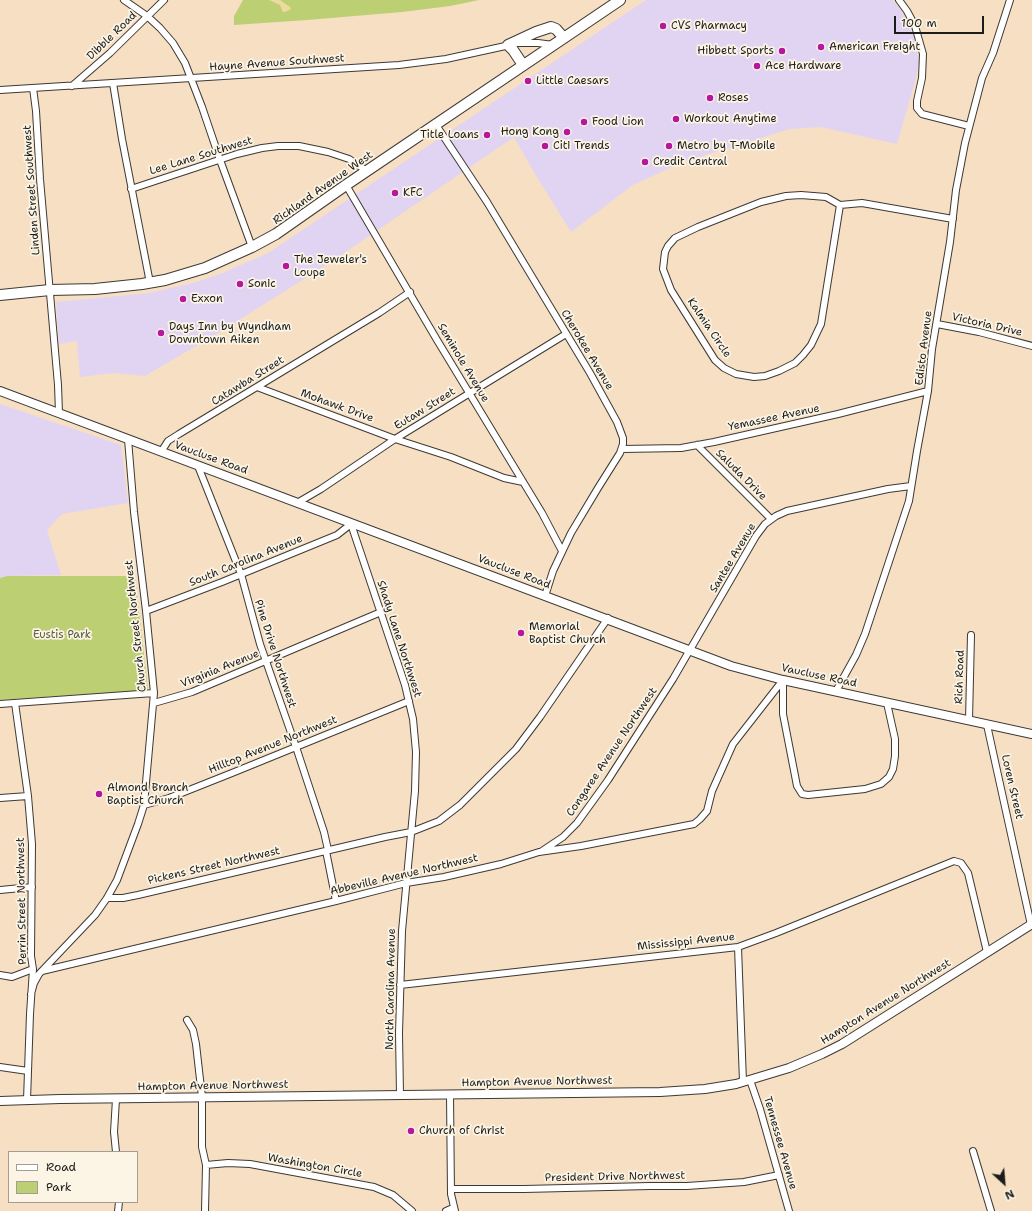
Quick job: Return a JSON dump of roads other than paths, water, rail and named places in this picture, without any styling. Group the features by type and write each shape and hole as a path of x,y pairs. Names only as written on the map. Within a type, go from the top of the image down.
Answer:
{"main road":[{"name":"Richland Avenue West","path":"0,295 50,290 95,289 177,277 197,271 252,247 276,234 620,0"},
{"path":"523,65 508,45 551,27 556,28 564,38"}],"street":[{"path":"124,0 147,16 160,28 173,43 185,63 202,106 252,247"},
{"name":"Dibble Road","path":"72,86 164,0"},
{"path":"899,0 915,26 923,54 922,78 917,108 922,114 969,126"},
{"name":"Edisto Avenue","path":"836,691 856,655 872,615 909,501 928,391 956,190 969,126 982,78 1010,0"},
{"name":"Hayne Avenue Southwest","path":"0,90 415,63 459,57 508,45 528,42 554,45"},
{"path":"113,83 131,189 150,282"},
{"name":"Linden Street Southwest","path":"33,88 36,111 48,286 50,290 58,385 59,413"},
{"name":"Cherokee Avenue","path":"436,125 487,202 590,373 617,422 623,438 622,449"},
{"name":"Lee Lane Southwest","path":"131,189 237,154 278,146 314,148 349,159 368,171"},
{"name":"Seminole Avenue","path":"346,185 523,482 562,552"},
{"name":"Kalmia Circle","path":"802,195 826,197 840,205 821,324 815,338 803,355 795,363 786,368 760,377 742,375 724,368 715,360 667,282 663,263 665,252 671,241 686,232 761,202 786,196 802,195"},
{"path":"840,205 862,203 953,218"},
{"name":"Catawba Street","path":"161,452 168,441 379,313 410,292"},
{"name":"Victoria Drive","path":"937,324 979,332 1032,346"},
{"name":"Eutaw Street","path":"297,503 321,489 396,439 566,334"},
{"name":"Mohawk Drive","path":"257,387 396,439 451,457 504,478 523,482"},
{"name":"Vaucluse Road","path":"0,391 351,524 608,618 731,666 783,680 1032,734"},
{"name":"Yemassee Avenue","path":"622,449 681,448 697,445 813,420 928,391"},
{"name":"Church Street Northwest","path":"31,994 34,983 42,971 95,915 107,898 117,880 144,805 154,693 135,523 128,439"},
{"name":"Saluda Drive","path":"697,445 771,519"},
{"path":"545,596 548,584 562,552 622,449"},
{"name":"Pine Drive Northwest","path":"198,466 241,574 266,661 324,832 336,901"},
{"name":"Santee Avenue","path":"690,651 756,536 771,519 787,511 888,489 911,486"},
{"name":"South Carolina Avenue","path":"146,611 337,535 351,524"},
{"name":"Shady Lane Northwest","path":"351,524 402,672 413,719 416,752 415,791 406,883"},
{"name":"Virginia Avenue","path":"154,703 192,692 381,612"},
{"name":"Pickens Street Northwest","path":"107,898 123,898 138,895 327,850 411,832 432,825 446,817 460,805 516,748 540,717 608,618"},
{"name":"Rich Road","path":"969,720 971,635"},
{"name":"Congaree Avenue Northwest","path":"539,852 559,840 577,823 608,780 690,651"},
{"path":"783,680 783,714 797,786 802,794 808,796 865,789 881,784 889,777 893,769 895,739 887,703"},
{"name":"Abbeville Avenue Northwest","path":"42,971 406,883 444,877 518,859 539,852 581,846 694,824 707,811 712,791 733,744 783,680"},
{"path":"0,704 154,693"},
{"name":"Hilltop Avenue Northwest","path":"144,805 169,798 409,701"},
{"name":"Perrin Street Northwest","path":"15,703 28,796 31,838 31,956 33,969 27,1100"},
{"name":"Loren Street","path":"987,724 1032,925"},
{"path":"0,798 28,796"},
{"name":"Mississippi Avenue","path":"400,985 738,947 954,861 961,863 968,873 987,952"},
{"name":"North Carolina Avenue","path":"400,1095 400,985 406,883"},
{"path":"0,890 32,887"},
{"name":"Hampton Avenue Northwest","path":"0,1101 202,1097 660,1092 705,1089 746,1081 795,1066 842,1044 1032,925"},
{"name":"Tennessee Avenue","path":"738,947 746,1081 760,1109 789,1211"},
{"path":"0,975 12,977 33,969"},
{"path":"187,1020 193,1030 196,1044 202,1097 202,1147 206,1165 206,1211"},
{"path":"0,1067 28,1072"},
{"path":"446,1211 454,1209 451,1189 450,1094"},
{"path":"116,1099 114,1132 116,1151"},
{"path":"973,1151 991,1211"},
{"name":"Washington Circle","path":"206,1165 228,1163 250,1164 374,1187 393,1195 412,1211"},
{"name":"President Drive Northwest","path":"451,1189 687,1186 744,1182 778,1175"}],"place":[{"name":"CVS Pharmacy","path":"663,26"},
{"name":"American Freight","path":"821,47"},
{"name":"Hibbett Sports","path":"782,51"},
{"name":"Ace Hardware","path":"757,66"},
{"name":"Little Caesars","path":"528,81"},
{"name":"Roses","path":"710,98"},
{"name":"Workout Anytime","path":"676,119"},
{"name":"Food Lion","path":"584,122"},
{"name":"Hong Kong","path":"567,132"},
{"name":"Title Loans","path":"487,135"},
{"name":"Citi Trends","path":"545,146"},
{"name":"Metro by T-Mobile","path":"669,146"},
{"name":"Credit Central","path":"645,162"},
{"name":"KFC","path":"395,193"},
{"name":"The Jeweler's Loupe","path":"286,266"},
{"name":"Sonic","path":"240,284"},
{"name":"Exxon","path":"183,299"},
{"name":"Days Inn by Wyndham Downtown Aiken","path":"161,333"},
{"name":"Memorial Baptist Church","path":"521,633"},
{"name":"Almond Branch Baptist Church","path":"99,794"},
{"name":"Church of Christ","path":"411,1131"}],"park label":[{"name":"Eustis Park","path":"62,635"}]}
